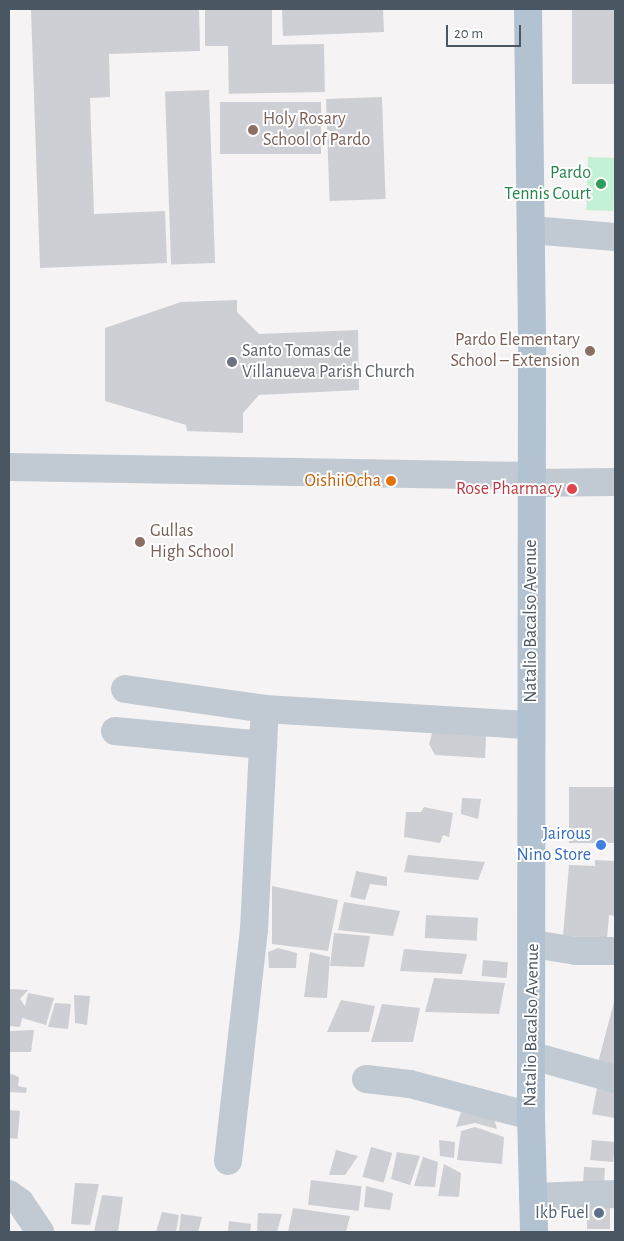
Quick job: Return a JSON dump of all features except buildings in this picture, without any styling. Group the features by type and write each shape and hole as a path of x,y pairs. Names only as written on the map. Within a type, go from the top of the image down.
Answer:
{"main road":[{"name":"Natalio Bacalso Avenue","path":"528,9 531,230 530,724 533,944 531,1116 534,1232"}],"street":[{"path":"531,230 615,237"},
{"path":"9,467 615,482"},
{"path":"125,689 265,709 530,724"},
{"path":"228,1161 254,930 265,709"},
{"path":"115,731 263,745"},
{"path":"533,944 576,951 615,952"},
{"path":"533,1056 615,1080"},
{"path":"366,1078 410,1084 531,1116"},
{"path":"9,1194 20,1202 38,1229"},
{"path":"533,1196 615,1194"}],"green space":[{"name":"Pardo Tennis Court","path":"588,157 615,158 613,211 586,210"}],"place":[{"name":"Holy Rosary School of Pardo","path":"253,130"},
{"name":"Pardo Tennis Court","path":"601,184"},
{"name":"Pardo Elementary School – Extension","path":"590,351"},
{"name":"Santo Tomas de Villanueva Parish Church","path":"232,362"},
{"name":"OishiiOcha","path":"391,481"},
{"name":"Rose Pharmacy","path":"572,489"},
{"name":"Gullas High School","path":"140,542"},
{"name":"Jairous Nino Store","path":"601,845"},
{"name":"Ikb Fuel","path":"599,1213"}]}
